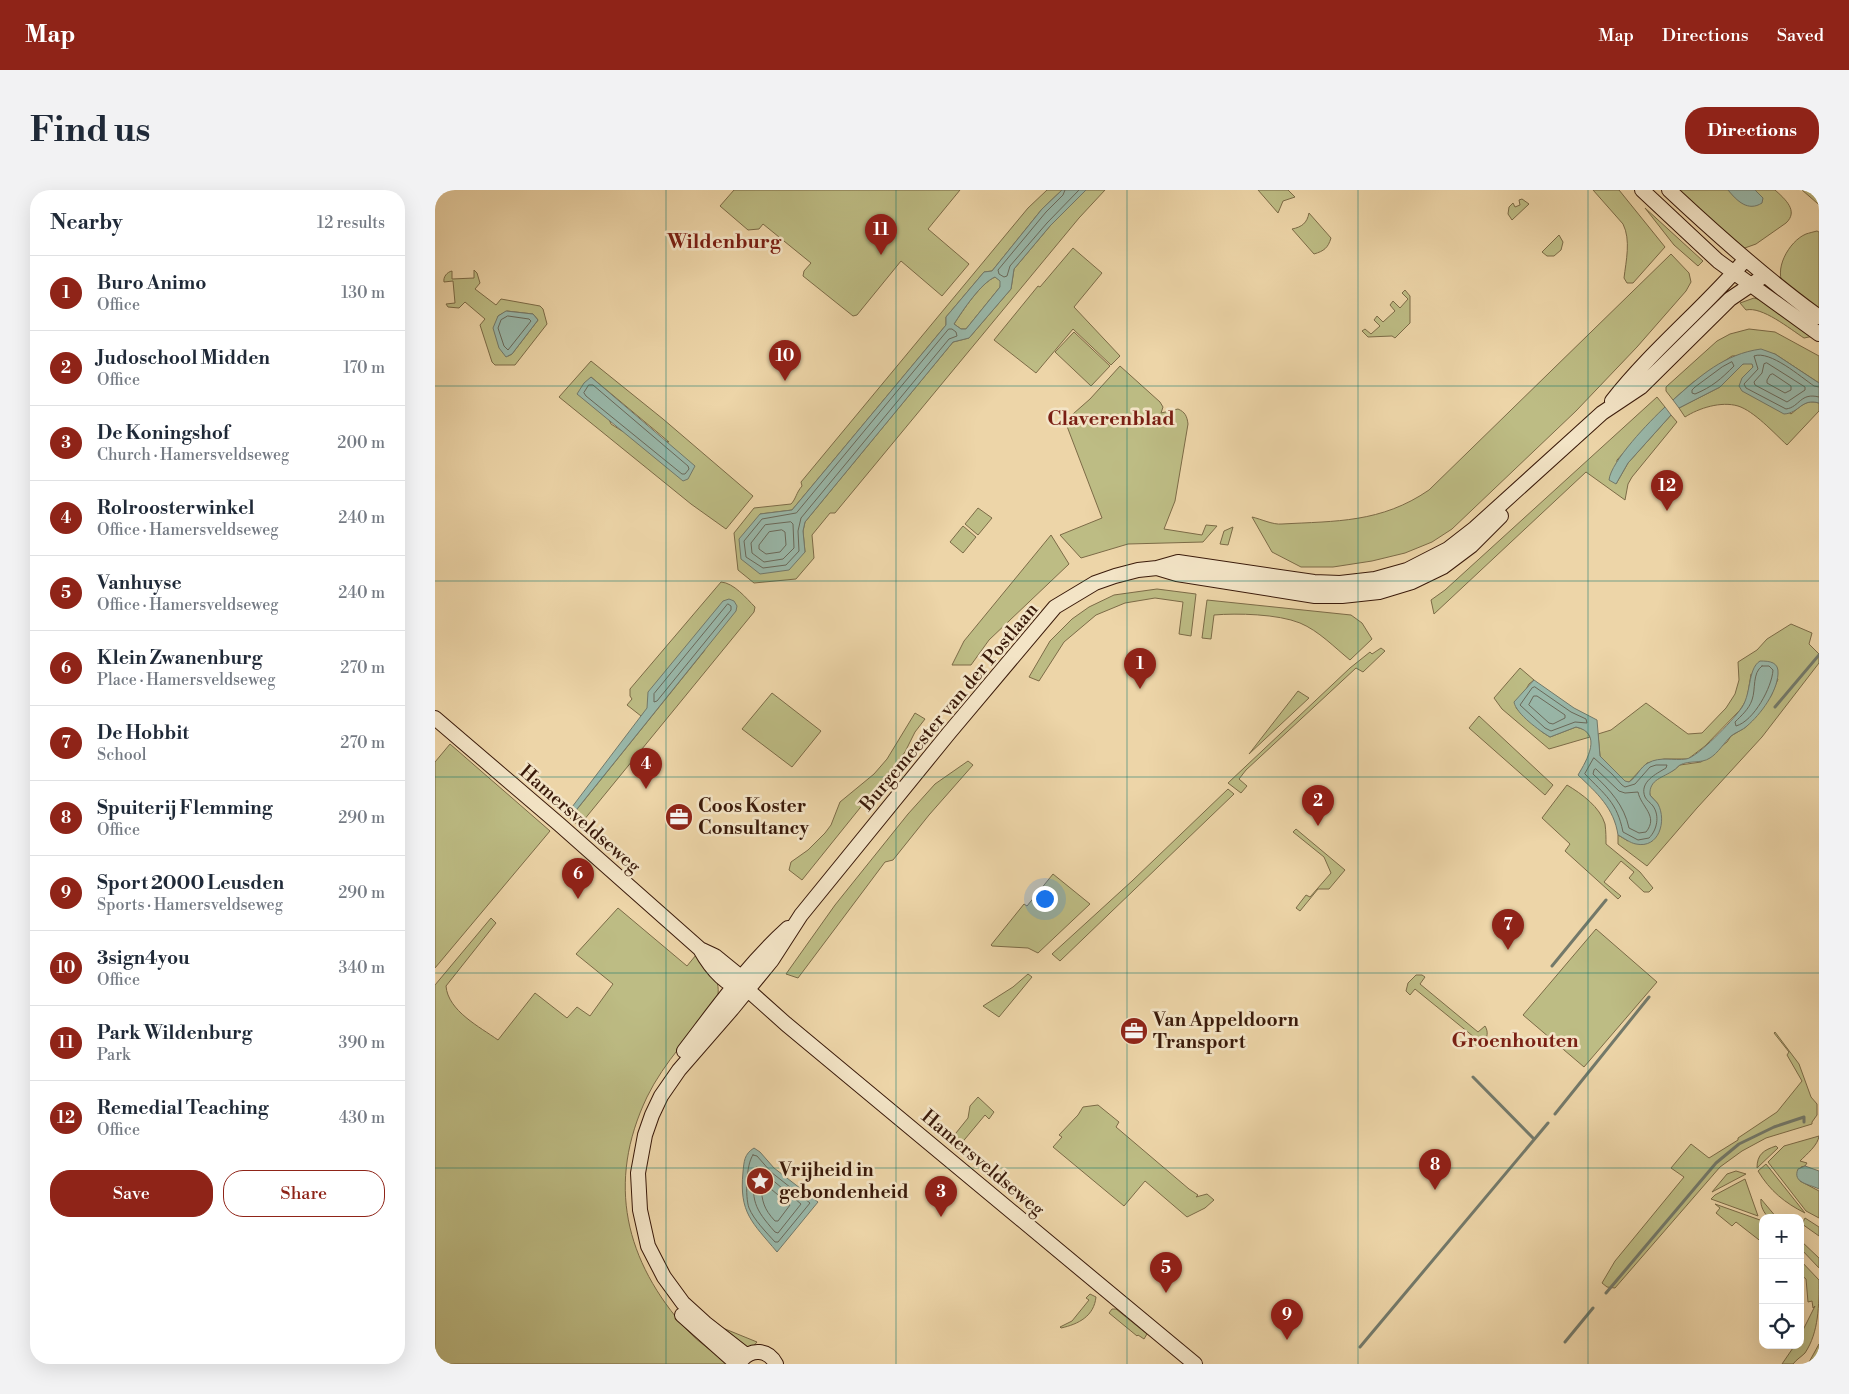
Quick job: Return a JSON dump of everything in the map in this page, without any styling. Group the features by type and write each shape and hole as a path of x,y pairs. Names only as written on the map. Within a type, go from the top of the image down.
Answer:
{"street":[{"path":"1642,190 1718,261 1819,334"},
{"path":"1669,190 1745,260 1819,317"},
{"name":"Burgemeester van der Postlaan","path":"740,1361 679,1299 663,1277 652,1256 643,1229 638,1182 640,1156 645,1135 661,1096 741,985 772,960 801,916 949,733 1055,608 1095,584 1123,574 1157,568 1177,574 1315,596 1342,596 1379,592 1412,582 1443,568 1471,546 1513,504 1528,481 1602,413 1631,377 1745,260"},
{"name":"Burgemeester van der Postlaan","path":"1602,413 1641,387 1730,299 1764,276"},
{"name":"Hamersveldseweg","path":"435,718 700,949 709,964 741,985 1195,1364"},
{"path":"740,1361 758,1351 770,1356 776,1364"}],"shaded area":[{"path":"734,190 960,190 928,229 969,264 942,296 901,261 857,315 853,316 803,276 804,271 811,263 763,224 759,229 748,230 720,206"},
{"path":"1047,190 1062,190 1042,209 992,271 984,272 946,317 946,325 792,510 760,514 805,552 803,531 805,522 953,342 969,338 1011,289 1014,269 1050,226 1086,190 1105,190 1079,218 835,513 830,513 812,535 814,558 796,579 754,583 738,570 734,533 754,508 791,504 802,486 801,482 1028,208"},
{"path":"1258,190 1288,190 1295,197 1283,201 1278,213"},
{"path":"1593,190 1619,190 1665,247 1633,283 1627,283 1624,278 1627,258 1627,237 1623,224"},
{"path":"1673,190 1775,190 1789,205 1791,210 1790,219 1756,244 1742,249"},
{"path":"1802,190 1819,190 1819,205 1817,203"},
{"path":"1522,199 1529,204 1512,220 1508,214 1509,207 1513,203 1515,207 1520,205 1519,200"},
{"path":"1645,208 1703,261 1698,266 1674,245"},
{"path":"1309,213 1331,238 1325,249 1314,254 1292,229 1304,224"},
{"path":"1819,232 1819,315 1785,287 1780,273 1784,257 1794,243 1806,234"},
{"path":"1559,235 1563,242 1561,250 1554,256 1547,256 1542,252"},
{"path":"1073,248 1102,273 1074,307 1120,356 1111,365 1073,329 1036,373 994,340 1038,286 1040,287"},
{"path":"1671,254 1689,273 1691,282 1686,291 1637,347 1576,411 1452,529 1432,542 1405,553 1372,561 1333,567 1301,567 1272,552 1252,517 1278,524 1340,521 1393,509 1429,490"},
{"path":"474,270 480,283 475,289 496,305 501,299 540,306 543,309 547,324 515,365 495,365 492,362 480,325 485,319 465,302 459,308 448,307 446,304 455,303 453,281 444,282 447,274 452,271 452,279 474,278","holes":["507,311 533,314 538,320 512,354 508,356 498,316"]},
{"path":"995,277 1001,281 1000,287 966,329 961,329 954,324 978,291"},
{"path":"1405,290 1410,296 1410,323 1395,338 1392,336 1368,337 1362,331 1365,329 1371,334 1380,326 1374,320 1377,316 1383,322 1395,311 1390,305 1393,301 1400,308 1408,299 1402,293"},
{"path":"1754,298 1761,300 1814,336 1804,338 1760,311 1746,310 1740,303"},
{"path":"1749,329 1775,332 1819,356 1819,383 1775,354 1732,356 1692,383 1673,400 1666,391 1666,387 1717,341 1730,334"},
{"path":"1074,332 1110,366 1091,386 1055,352"},
{"path":"591,361 663,419 753,496 726,529 691,504 559,397","holes":["591,377 669,442 622,431 611,424"]},
{"path":"1752,363 1753,367 1742,378 1791,414 1807,403 1819,403 1819,411 1787,445 1757,417 1738,406 1725,404 1710,406 1685,417 1679,408 1720,387 1743,364"},
{"path":"1120,366 1160,402 1163,407 1161,413 1178,409 1184,413 1187,419 1188,424 1175,501 1164,529 1202,535 1206,525 1217,526 1203,542 1128,544 1081,558 1060,535 1102,518 1065,421 1090,399"},
{"path":"1657,397 1665,407 1617,460 1616,484 1628,463 1671,415 1677,422 1632,477 1628,484 1625,500 1586,472 1434,614 1431,600 1445,590"},
{"path":"978,508 992,518 978,535 965,524"},
{"path":"963,526 976,537 963,553 950,542"},
{"path":"1233,527 1228,545 1220,544 1224,531"},
{"path":"1051,535 1069,564 989,640 971,665 952,665 964,641"},
{"path":"721,582 731,585 739,592 755,607 754,612 579,826 570,818 705,650 641,716 627,705 632,699 630,689"},
{"path":"1157,589 1196,594 1191,636 1179,634 1183,602 1155,598 1125,603 1096,615 1064,642 1039,681 1029,677 1050,641 1072,619 1089,607 1114,595"},
{"path":"1207,600 1351,615 1362,623 1372,639 1350,660 1320,635 1300,623 1269,616 1234,614 1214,615 1211,639 1202,638"},
{"path":"1791,624 1812,633 1809,644 1819,654 1819,663 1762,737 1647,866 1618,844 1618,835 1628,841 1658,804 1650,795 1649,789 1654,780 1680,765 1701,762 1727,742 1731,736 1746,727 1771,696 1778,679 1751,674 1747,699 1740,710 1705,746 1688,759 1664,759 1647,763 1629,782 1625,782 1600,756 1598,734 1611,730 1646,703 1688,734 1702,733 1726,708 1735,694 1739,680 1738,662 1757,650 1767,639"},
{"path":"1381,648 1385,651 1363,672 1356,668 1246,770 1239,779 1247,786 1241,793 1228,783 1350,668 1370,652 1372,654"},
{"path":"1520,668 1534,680 1529,684 1516,708 1550,737 1576,727 1586,730 1590,737 1549,749 1502,709 1494,698"},
{"path":"1298,691 1309,698 1249,754"},
{"path":"772,693 821,731 792,767 742,729"},
{"path":"915,713 925,719 915,732 905,752 802,880 789,870 791,862 808,850 825,833 831,825 840,802 874,774 887,759"},
{"path":"1479,716 1553,785 1545,795 1469,728"},
{"path":"450,744 550,831 435,968 435,762"},
{"path":"968,761 973,765 893,860 885,862 798,978 786,974 835,905 908,814 935,784"},
{"path":"1567,785 1584,797 1599,812 1605,824 1606,844 1640,872 1653,888 1649,892 1644,892 1629,878 1634,872 1621,861 1604,882 1621,896 1618,899 1565,851 1570,844 1542,818"},
{"path":"1228,789 1234,794 1060,961 1052,954 1132,881"},
{"path":"1296,829 1345,870 1329,889 1318,889 1300,911 1296,908 1306,895 1310,897 1331,873 1324,857 1293,832"},
{"path":"1053,874 1090,904 1038,953 1028,948 992,946 1024,904 1027,906"},
{"path":"618,908 687,966 696,955 717,980 717,1002 670,1059 647,1097 634,1129 627,1160 625,1190 628,1220 636,1249 649,1277 666,1304 687,1330 728,1364 435,1364 435,985 491,918 496,923 446,986 452,1003 466,1018 498,1040 535,993 567,1018 577,1007 590,1016 613,984 576,954"},
{"path":"1596,929 1657,982 1584,1067 1523,1015"},
{"path":"1028,974 1032,977 999,1017 983,1006 1013,987"},
{"path":"1416,975 1425,977 1420,984 1478,1032 1485,1026 1487,1034 1481,1044 1469,1044 1474,1037 1415,989 1410,995 1406,991 1408,983"},
{"path":"1775,1032 1799,1064 1811,1097 1817,1104 1817,1115 1812,1124 1766,1138 1742,1151 1720,1167 1615,1288 1607,1287 1602,1283 1615,1261 1684,1177 1671,1168 1691,1144 1709,1158 1777,1112 1802,1081 1787,1055 1789,1052"},
{"path":"978,1097 994,1112 989,1119 985,1115 960,1145 966,1151 963,1155 948,1143 968,1118 970,1106"},
{"path":"1098,1105 1119,1122 1116,1127 1198,1195 1196,1197 1207,1194 1214,1200 1205,1208 1187,1217 1145,1181 1124,1206 1053,1147 1062,1137 1059,1135 1083,1107"},
{"path":"1819,1136 1814,1146 1800,1161 1807,1163 1801,1167 1800,1181 1819,1191 1819,1218 1806,1211 1768,1162 1784,1146"},
{"path":"1776,1146 1778,1148 1757,1168 1758,1159 1762,1153"},
{"path":"1766,1164 1805,1213 1785,1201 1768,1185 1758,1171"},
{"path":"1736,1171 1746,1174 1712,1192 1727,1174"},
{"path":"1745,1179 1758,1216 1711,1199 1715,1195"},
{"path":"1761,1199 1774,1214 1766,1214"},
{"path":"1715,1204 1759,1220 1759,1240 1736,1222 1732,1226 1716,1213 1720,1208"},
{"path":"1805,1218 1819,1227 1819,1236 1804,1225"},
{"path":"1804,1244 1819,1258 1819,1268 1804,1252"},
{"path":"1804,1264 1819,1280 1816,1327 1805,1353 1793,1364 1782,1364 1792,1349 1804,1349 1804,1328 1815,1306 1813,1308 1812,1301 1808,1302 1806,1279 1804,1277"},
{"path":"1090,1294 1096,1297 1095,1304 1089,1314 1074,1324 1061,1328 1072,1321 1089,1300 1086,1298"},
{"path":"1112,1309 1116,1309 1147,1334 1144,1339 1137,1336 1109,1313"},
{"path":"708,1322 757,1342 751,1349 743,1348"},
{"path":"1819,1344 1818,1364 1808,1364"}],"water":[{"path":"1062,190 1086,190 1050,226 1014,269 1011,289 969,338 953,342 805,522 803,531 805,552 789,570 760,574 741,559 739,539 760,514 792,510 946,325 946,317 984,272 992,271 1042,209","holes":["995,277 1000,281 1000,287 966,329 961,329 954,324 984,285"]},
{"path":"1728,190 1755,190 1763,198 1762,203 1747,206 1735,198"},
{"path":"506,311 533,314 538,320 512,354 506,357 499,348 493,328 498,316"},
{"path":"1761,349 1775,354 1819,383 1819,403 1808,402 1794,411 1784,414 1742,391 1739,386 1742,378 1753,367 1752,364 1743,364 1720,387 1679,408 1673,400 1713,367 1735,356"},
{"path":"591,377 695,466 688,479 683,481 577,394 584,383"},
{"path":"1665,407 1671,415 1628,463 1616,484 1609,480 1611,472 1624,452 1641,431"},
{"path":"729,599 734,601 737,606 736,611 573,814 569,811 647,708 648,692 723,601"},
{"path":"1760,661 1773,663 1778,670 1775,688 1763,709 1745,727 1731,736 1710,758 1680,765 1654,782 1650,795 1661,811 1661,825 1655,838 1644,844 1629,842 1618,835 1609,809 1578,775 1591,748 1589,735 1584,730 1576,727 1550,737 1524,717 1514,702 1534,680 1574,708 1597,720 1600,756 1625,781 1629,782 1648,763 1662,759 1686,759 1715,738 1744,704 1753,670"},
{"path":"754,1148 774,1168 818,1202 777,1252 754,1224 745,1207 743,1198 744,1162 748,1153"},
{"path":"1805,1166 1819,1171 1819,1189 1799,1180 1797,1177 1798,1169"}],"waterway":[{"path":"1775,707 1819,655"},
{"path":"1552,966 1606,900"},
{"path":"1555,1114 1649,997"},
{"path":"1473,1077 1534,1139"},
{"path":"1606,1293 1716,1163 1739,1144 1774,1127 1804,1117 1804,1122"},
{"path":"1360,1347 1548,1123"},
{"path":"1565,1342 1593,1308"}],"place":[{"name":"Park Wildenburg","path":"881,255"},
{"name":"3sign4you","path":"785,381"},
{"name":"Remedial Teaching","path":"1667,511"},
{"name":"Buro Animo","path":"1140,689"},
{"name":"Rolroosterwinkel","path":"646,789"},
{"name":"Coos Koster Consultancy","path":"679,817"},
{"name":"Judoschool Midden","path":"1318,826"},
{"name":"Klein Zwanenburg","path":"578,899"},
{"name":"De Hobbit","path":"1508,950"},
{"name":"Van Appeldoorn Transport","path":"1134,1031"},
{"name":"Vrijheid in gebondenheid","path":"760,1181"},
{"name":"Spuiterij Flemming","path":"1435,1190"},
{"name":"De Koningshof","path":"941,1217"},
{"name":"Vanhuyse","path":"1166,1293"},
{"name":"Sport 2000 Leusden","path":"1287,1340"}],"district":[{"name":"Wildenburg","path":"724,242"},
{"name":"Claverenblad","path":"1111,419"},
{"name":"Groenhouten","path":"1515,1041"}]}
